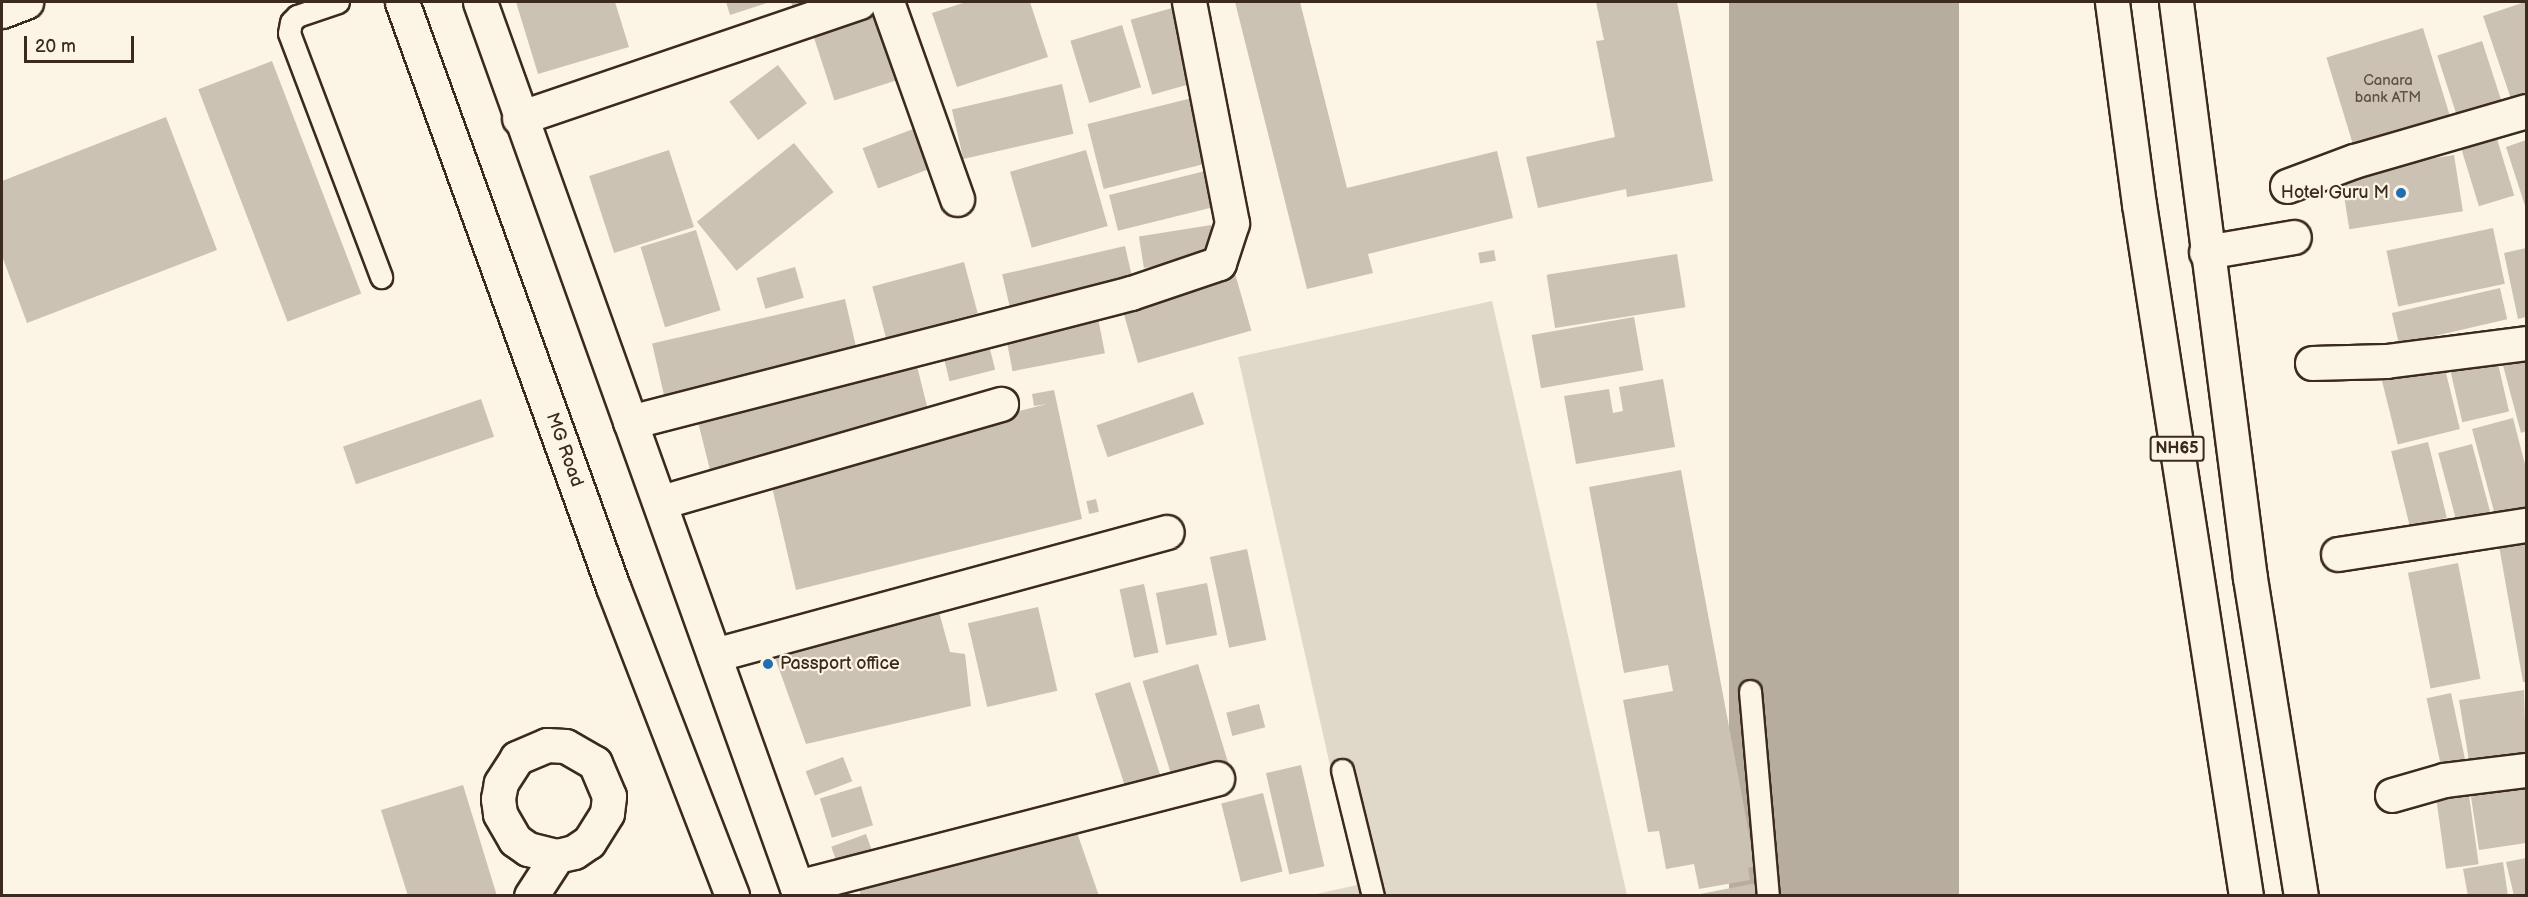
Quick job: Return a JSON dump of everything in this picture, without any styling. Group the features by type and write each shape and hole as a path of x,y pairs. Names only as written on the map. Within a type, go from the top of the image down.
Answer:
{"main road":[{"path":"2,11 26,2"},
{"name":"MG Road","path":"402,2 613,587 732,896"},
{"path":"480,2 519,118 661,502 798,891 1217,778"},
{"path":"519,118 859,2"},
{"path":"887,2 957,199"},
{"path":"630,422 1131,293 1219,263 1232,223 1189,2"},
{"name":"NH65","path":"2112,2 2139,204 2246,896"},
{"name":"NH65","path":"2176,2 2206,252 2250,578 2301,896"},
{"path":"2287,186 2354,161 2526,111"},
{"path":"2206,252 2294,237"},
{"path":"2312,363 2386,360 2526,342"},
{"path":"661,502 1001,404"},
{"path":"2338,554 2526,525"},
{"path":"714,655 1167,532"},
{"path":"2392,795 2444,780 2526,770"},
{"path":"531,896 555,873"}],"lane":[{"path":"338,2 297,16 291,22 288,33 381,277"},
{"path":"1750,691 1768,896"},
{"path":"1342,771 1373,896"}],"shaded area":[{"path":"1729,2 1959,2 1959,896 1729,896"},
{"path":"1492,301 1627,895 1312,895 1357,885 1238,357"}],"building":[{"path":"516,2 615,2 629,47 538,74"},
{"path":"726,2 770,2 730,15"},
{"path":"791,2 812,2 793,8"},
{"path":"966,2 1030,2 1048,57 957,87 932,13"},
{"path":"1235,2 1300,2 1347,188 1497,151 1513,218 1368,254 1373,273 1307,289"},
{"path":"1596,2 1677,2 1713,181 1627,197 1626,189 1538,208 1526,157 1615,137 1596,41 1604,40"},
{"path":"2525,2 2526,101 2513,105 2483,16"},
{"path":"1172,8 1193,83 1152,95 1131,20"},
{"path":"880,11 902,79 834,100 812,33"},
{"path":"1122,25 1141,87 1089,103 1070,41"},
{"path":"2423,28 2451,120 2354,149 2326,58"},
{"path":"2482,41 2505,110 2460,125 2437,56"},
{"path":"272,61 361,293 287,322 198,89"},
{"path":"778,65 807,103 758,140 729,102"},
{"path":"1062,84 1073,134 963,159 952,109"},
{"path":"1200,96 1216,161 1104,189 1087,124"},
{"path":"166,117 217,250 27,323 2,256 2,181"},
{"path":"913,129 928,169 878,188 863,148"},
{"path":"2497,139 2514,195 2479,206 2462,150"},
{"path":"2526,140 2526,209 2506,147"},
{"path":"794,143 834,192 737,271 697,222"},
{"path":"669,150 694,227 614,253 589,176"},
{"path":"1086,150 1108,226 1032,248 1010,172"},
{"path":"2454,155 2463,211 2349,229 2340,173"},
{"path":"1209,170 1218,206 1118,231 1109,195"},
{"path":"1211,225 1216,257 1144,268 1139,236"},
{"path":"2493,228 2505,284 2398,306 2386,251"},
{"path":"696,230 721,310 665,327 641,247"},
{"path":"1125,246 1135,288 1012,316 1002,274"},
{"path":"2526,248 2526,317 2518,319 2504,253"},
{"path":"1494,250 1496,261 1480,264 1478,253"},
{"path":"1677,254 1685,307 1555,328 1547,275"},
{"path":"964,262 978,313 886,338 872,287"},
{"path":"795,267 804,298 765,309 757,278"},
{"path":"1234,270 1251,331 1138,363 1121,303"},
{"path":"2500,288 2507,319 2399,344 2392,313"},
{"path":"845,299 858,355 665,399 652,344"},
{"path":"1634,317 1643,370 1541,388 1532,335"},
{"path":"1098,318 1105,353 1013,371 1006,336"},
{"path":"986,333 995,370 950,381 940,344"},
{"path":"2526,351 2526,431 2521,433 2501,358"},
{"path":"2496,355 2509,412 2462,422 2449,366"},
{"path":"915,358 930,420 711,475 696,413"},
{"path":"2443,361 2460,429 2398,444 2381,376"},
{"path":"1663,379 1675,447 1576,464 1564,396 1609,389 1613,413 1623,411 1619,387"},
{"path":"1054,390 1082,519 796,590 769,474 1047,404 1034,406 1032,394"},
{"path":"1193,392 1204,424 1108,457 1097,425"},
{"path":"481,399 494,437 356,484 343,447"},
{"path":"2513,418 2526,468 2526,510 2496,519 2472,429"},
{"path":"2428,442 2447,518 2410,527 2391,451"},
{"path":"2472,444 2490,512 2456,521 2438,453"},
{"path":"1681,470 1755,866 1748,868 1750,880 1699,889 1694,864 1666,869 1659,831 1648,832 1623,700 1673,691 1668,665 1624,673 1589,487"},
{"path":"1096,499 1099,512 1089,514 1086,501"},
{"path":"2526,535 2526,682 2523,682 2498,540"},
{"path":"1247,549 1266,640 1229,648 1210,557"},
{"path":"2458,563 2481,679 2430,689 2408,573"},
{"path":"1207,583 1217,635 1166,645 1156,593"},
{"path":"1144,584 1159,652 1134,658 1120,589"},
{"path":"936,601 950,652 965,654 971,706 806,744 770,644"},
{"path":"1038,607 1057,691 987,707 968,623"},
{"path":"1198,664 1228,763 1173,780 1143,681"},
{"path":"1130,682 1162,782 1127,793 1095,693"},
{"path":"2524,690 2526,758 2470,767 2459,700"},
{"path":"2451,693 2465,760 2441,766 2427,698"},
{"path":"1259,704 1265,727 1232,736 1226,713"},
{"path":"843,757 852,781 815,796 806,771"},
{"path":"1301,765 1324,866 1289,874 1266,773"},
{"path":"2526,782 2526,843 2479,850 2470,790"},
{"path":"463,785 497,896 408,896 381,810"},
{"path":"861,786 873,825 832,838 820,799"},
{"path":"2468,788 2479,864 2446,869 2435,793"},
{"path":"1263,793 1283,872 1241,882 1221,803"},
{"path":"1073,821 1099,896 861,896 857,882"},
{"path":"866,834 876,861 841,874 831,847"},
{"path":"2526,858 2526,896 2514,896 2506,862"},
{"path":"2503,862 2508,896 2468,896 2463,869"},
{"path":"1762,882 1762,896 1700,896 1700,894"}],"place":[{"name":"Hotel Guru M","path":"2401,193"},
{"name":"Passport office","path":"768,664"}]}
